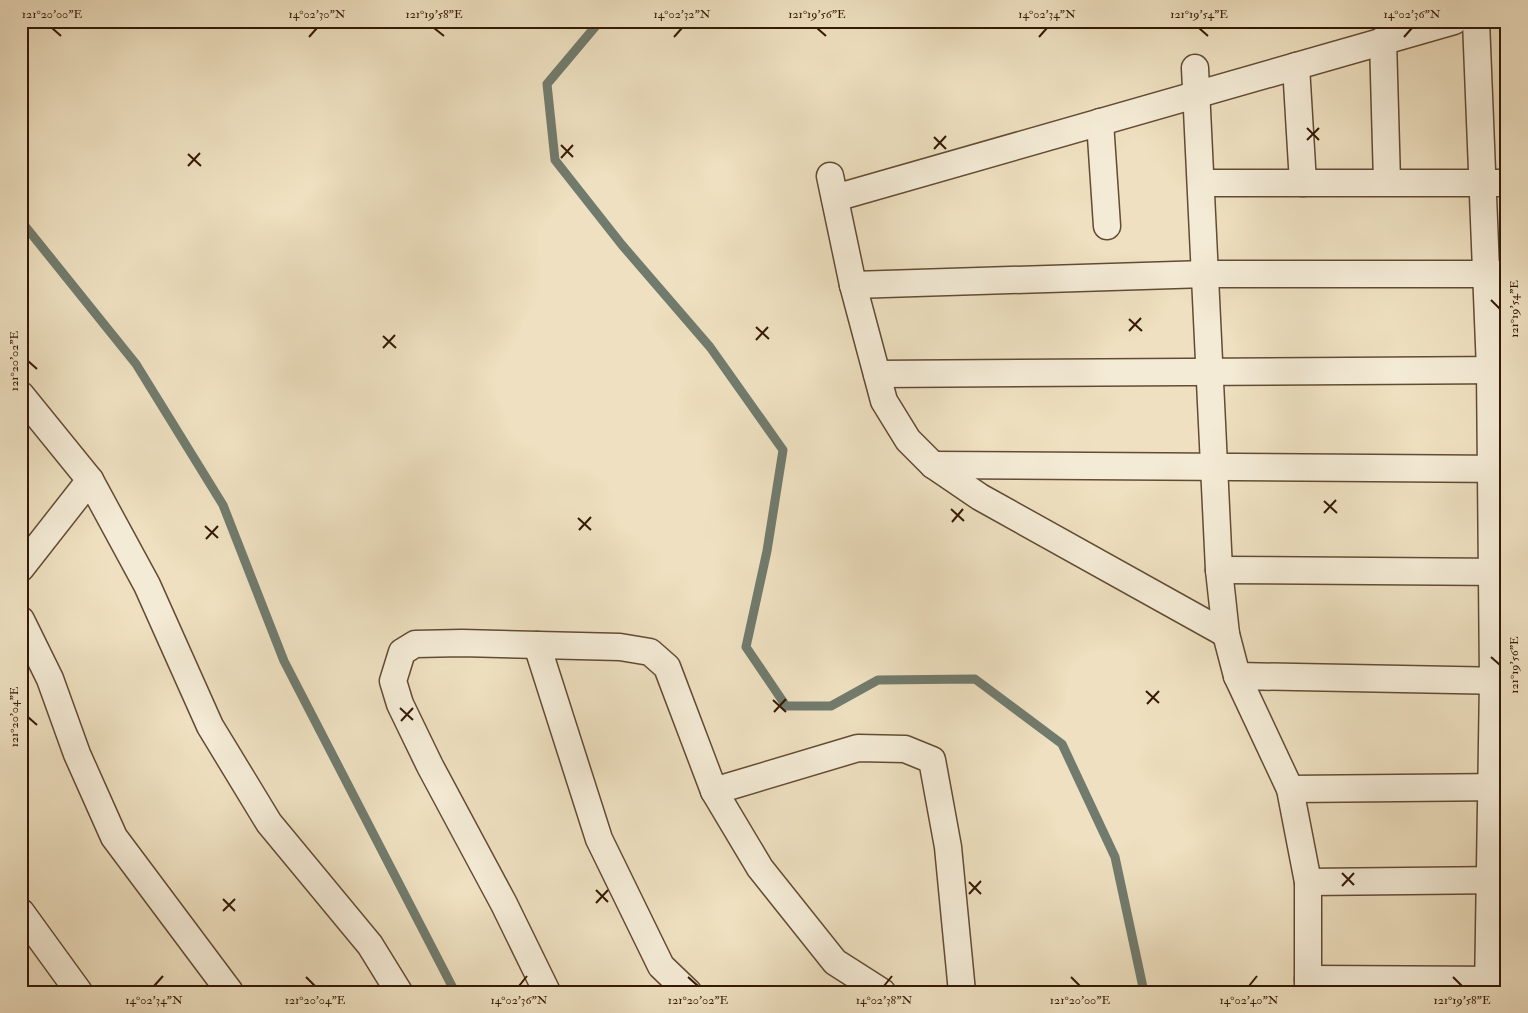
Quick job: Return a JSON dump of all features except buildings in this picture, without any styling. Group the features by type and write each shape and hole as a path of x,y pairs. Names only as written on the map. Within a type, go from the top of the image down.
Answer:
{"street":[{"path":"1226,634 980,497 933,465 908,440 884,401 853,285 833,187 1100,122 1454,21"},
{"path":"1195,68 1198,94 1219,570 1226,634 1237,676 1290,789 1308,882 1308,985 1494,984 1498,880 1500,681 1499,370 1495,183 1476,21"},
{"path":"1383,40 1386,182"},
{"path":"1296,66 1303,183"},
{"path":"1100,122 1107,226"},
{"path":"1201,183 1495,183"},
{"path":"853,285 1206,274 1497,274"},
{"path":"877,374 1210,370 1499,370"},
{"path":"21,395 90,480 148,586 215,734 270,823 370,945 399,992"},
{"path":"933,465 1499,469"},
{"path":"21,568 90,480"},
{"path":"1219,570 1499,572"},
{"path":"21,620 50,679 77,754 114,837 230,992"},
{"path":"547,992 504,904 430,766 400,704 393,680 402,652 415,644 537,645 620,648 650,652 667,667 714,791 760,868 836,962 882,992"},
{"path":"537,645 598,839 661,966 688,992"},
{"path":"1237,676 1500,681"},
{"path":"714,791 858,748 905,749 932,760 948,847 962,992"},
{"path":"1290,789 1499,787"},
{"path":"1308,882 1498,880"},
{"path":"21,912 79,992"}],"waterway":[{"path":"600,21 547,84 555,160 622,245 710,347 783,450 767,551 746,647 786,706 831,706 878,680 975,679 1062,744 1115,857 1144,992"},
{"path":"21,221 136,364 223,505 284,661 455,992"}]}
